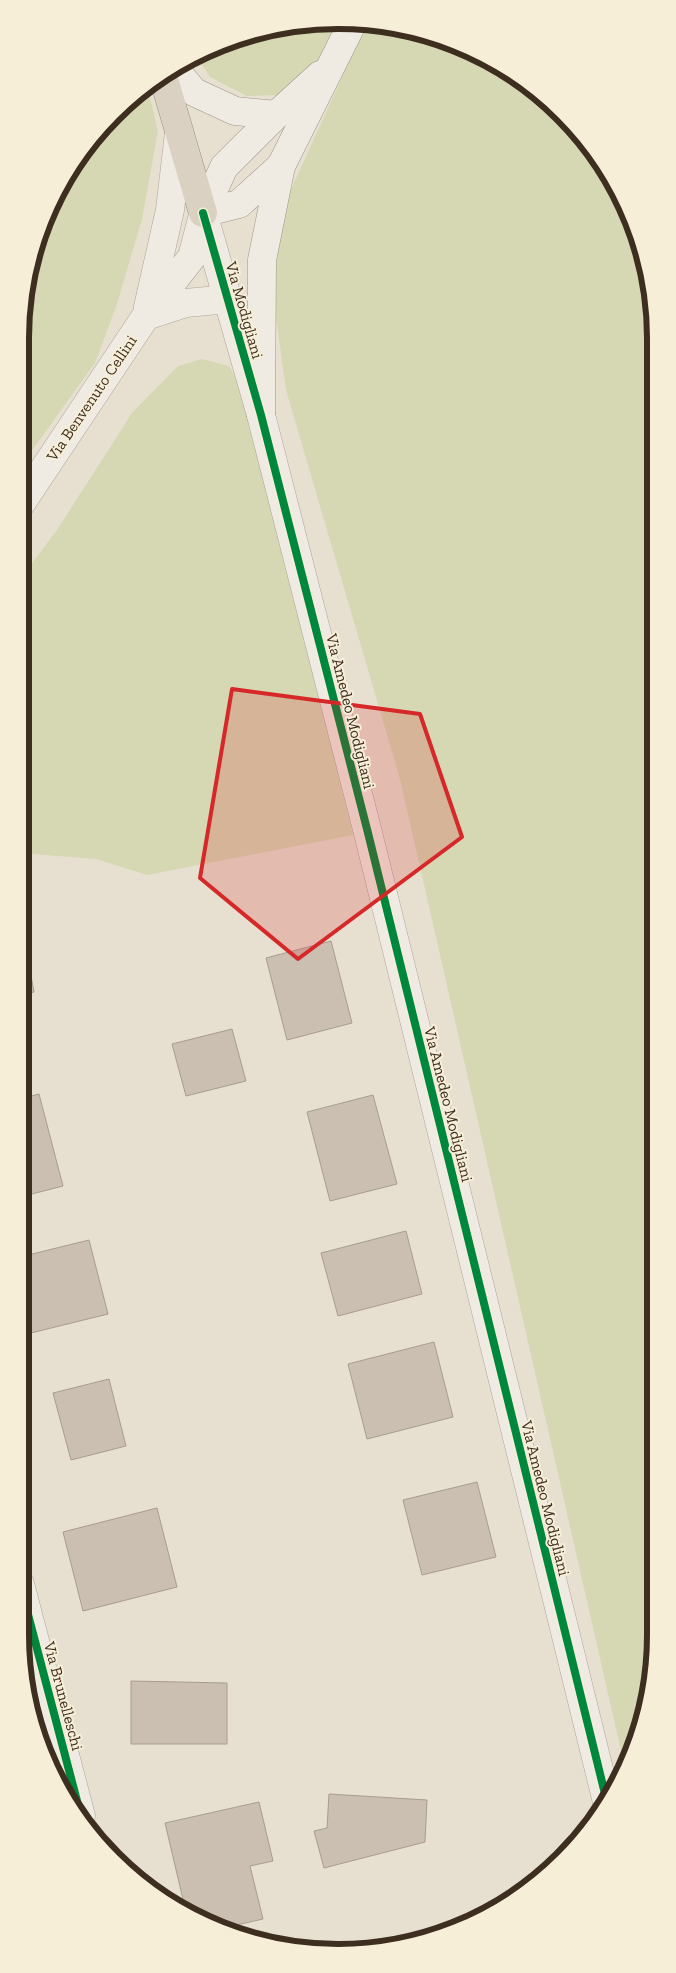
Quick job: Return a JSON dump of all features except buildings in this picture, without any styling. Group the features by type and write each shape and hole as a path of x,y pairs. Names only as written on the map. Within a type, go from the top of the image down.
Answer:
{"highway":[{"path":"165,82 203,213"}],"street":[{"path":"261,414 262,260 281,166 349,29"},
{"name":"Via Benvenuto Cellini","path":"29,492 146,316 184,237 203,213 224,167 276,115 332,64"},
{"path":"179,73 194,92 235,111 276,115"},
{"name":"Via Benvenuto Cellini","path":"146,316 170,210 180,133"},
{"path":"203,213 239,204 281,166"},
{"name":"Via Modigliani","path":"203,213 261,414"},
{"path":"146,316 186,303 228,299"},
{"name":"Via Amedeo Modigliani","path":"261,414 373,852 605,1792"},
{"name":"Via Brunelleschi","path":"29,1618 77,1801"}],"highlighted area":[{"path":"232,689 420,714 462,837 298,959 200,878"}],"green space":[{"path":"338,29 326,52 281,95 247,96 210,77 200,62 220,52 258,39 298,31"},
{"path":"364,30 378,31 418,39 456,52 493,70 542,105 571,134 606,183 624,220 637,258 647,318 647,1655 637,1715 622,1757 400,779 286,390 272,289 287,198"},
{"path":"149,94 158,131 142,219 117,304 95,363 29,455 29,318 39,258 45,239 61,201 81,166 119,119"},
{"path":"202,359 229,366 241,387 353,835 147,875 96,859 29,854 29,567 57,530 132,413 178,366"}],"cycle path":[{"path":"203,213 261,415 368,833 605,1792"},
{"path":"29,1618 77,1801"}]}
